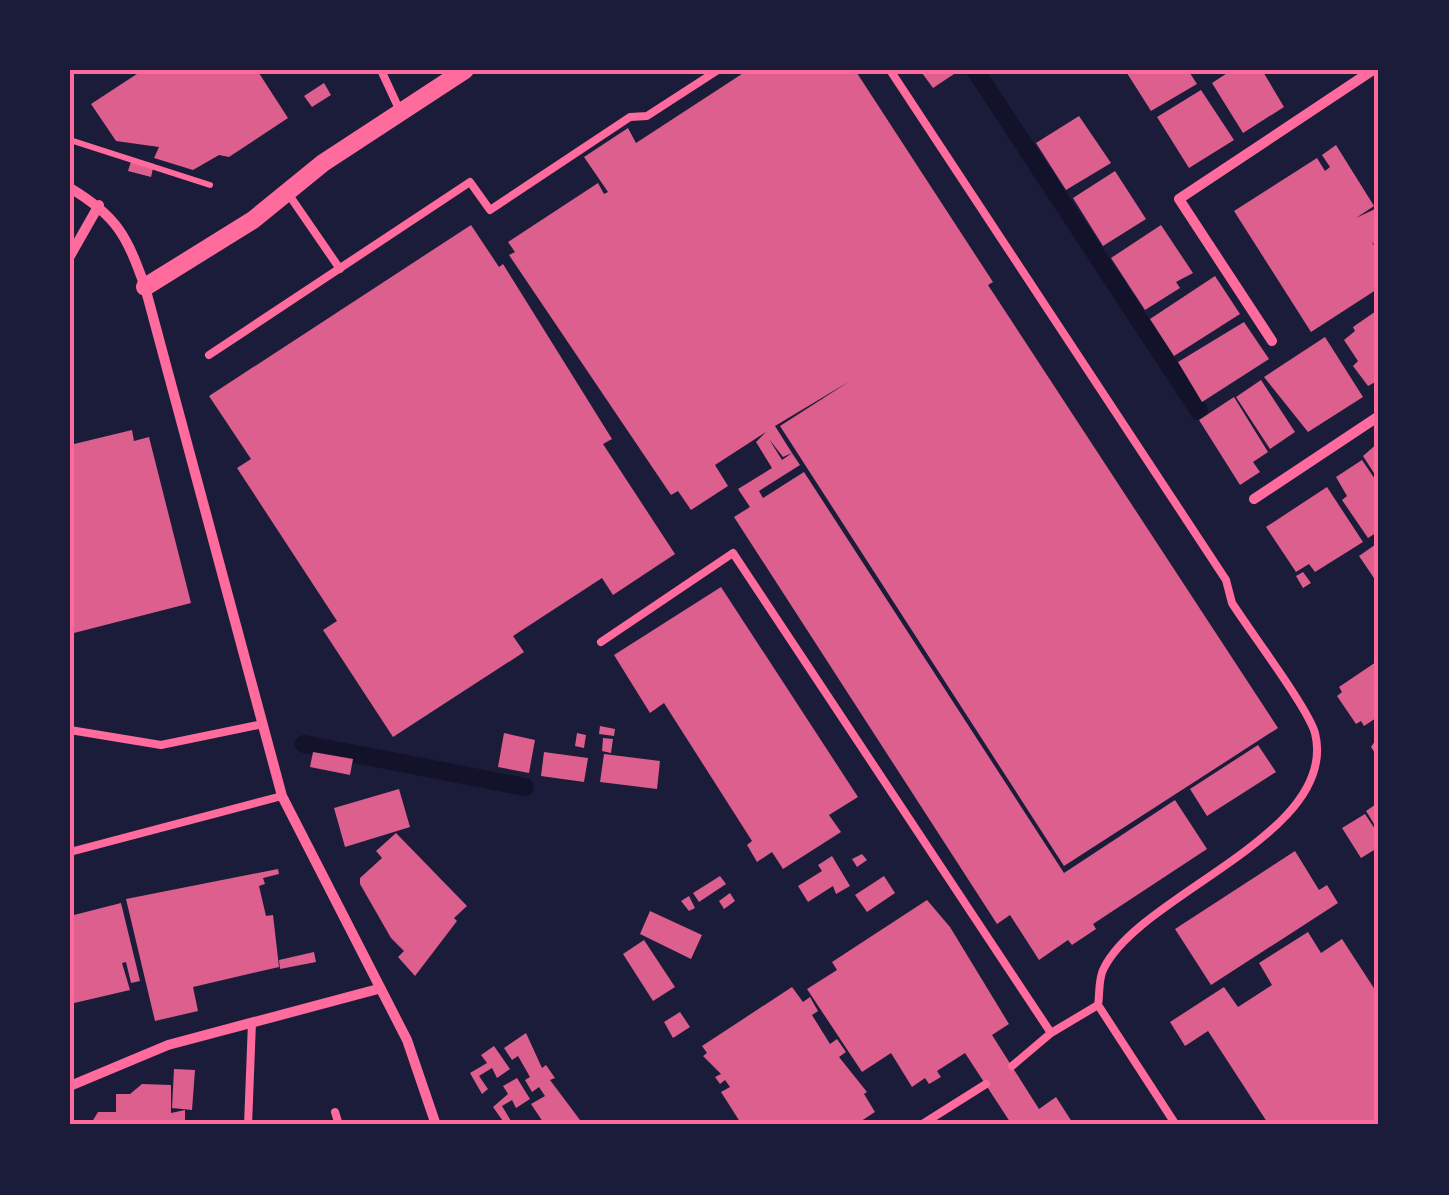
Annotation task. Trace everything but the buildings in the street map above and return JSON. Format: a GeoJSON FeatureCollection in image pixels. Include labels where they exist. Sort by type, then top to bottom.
{"type":"FeatureCollection","features":[{"type":"Feature","properties":{"kind":"street"},"geometry":{"type":"LineString","coordinates":[[145,287],[253,220],[287,192],[464,70]]}},
{"type":"Feature","properties":{"kind":"street"},"geometry":{"type":"LineString","coordinates":[[1272,341],[1178,198],[1373,70]]}},
{"type":"Feature","properties":{"kind":"street"},"geometry":{"type":"LineString","coordinates":[[70,188],[99,205],[128,239],[145,287],[282,796],[407,1040],[436,1125]]}},
{"type":"Feature","properties":{"kind":"street"},"geometry":{"type":"LineString","coordinates":[[70,256],[99,205]]}},
{"type":"Feature","properties":{"kind":"street"},"geometry":{"type":"LineString","coordinates":[[1254,499],[1379,416]]}},
{"type":"Feature","properties":{"kind":"street"},"geometry":{"type":"LineString","coordinates":[[70,1086],[168,1045],[378,988]]}},
{"type":"Feature","properties":{"kind":"lane"},"geometry":{"type":"LineString","coordinates":[[382,70],[400,112]]}},
{"type":"Feature","properties":{"kind":"lane"},"geometry":{"type":"LineString","coordinates":[[209,355],[470,182],[490,210],[630,117],[647,116],[718,70]]}},
{"type":"Feature","properties":{"kind":"lane"},"geometry":{"type":"LineString","coordinates":[[890,70],[1226,580],[1232,604],[1314,729],[1318,760],[1305,789],[1270,831],[1234,861],[1129,933],[1102,970],[1098,1006],[1176,1125]]}},
{"type":"Feature","properties":{"kind":"lane"},"geometry":{"type":"LineString","coordinates":[[287,192],[340,268]]}},
{"type":"Feature","properties":{"kind":"lane"},"geometry":{"type":"LineString","coordinates":[[601,642],[733,554],[1051,1034]]}},
{"type":"Feature","properties":{"kind":"lane"},"geometry":{"type":"LineString","coordinates":[[70,730],[161,745],[263,724]]}},
{"type":"Feature","properties":{"kind":"lane"},"geometry":{"type":"LineString","coordinates":[[70,852],[282,796]]}},
{"type":"Feature","properties":{"kind":"lane"},"geometry":{"type":"LineString","coordinates":[[1012,1066],[1051,1034],[1098,1006]]}},
{"type":"Feature","properties":{"kind":"lane"},"geometry":{"type":"LineString","coordinates":[[248,1125],[252,1022]]}},
{"type":"Feature","properties":{"kind":"lane"},"geometry":{"type":"LineString","coordinates":[[921,1125],[986,1084]]}},
{"type":"Feature","properties":{"kind":"lane"},"geometry":{"type":"LineString","coordinates":[[335,1112],[338,1125]]}},
{"type":"Feature","properties":{"kind":"path"},"geometry":{"type":"LineString","coordinates":[[70,140],[210,185]]}},
{"type":"Feature","properties":{"kind":"waterway"},"geometry":{"type":"LineString","coordinates":[[975,70],[1199,411]]}},
{"type":"Feature","properties":{"kind":"waterway"},"geometry":{"type":"LineString","coordinates":[[304,744],[525,787]]}}]}
